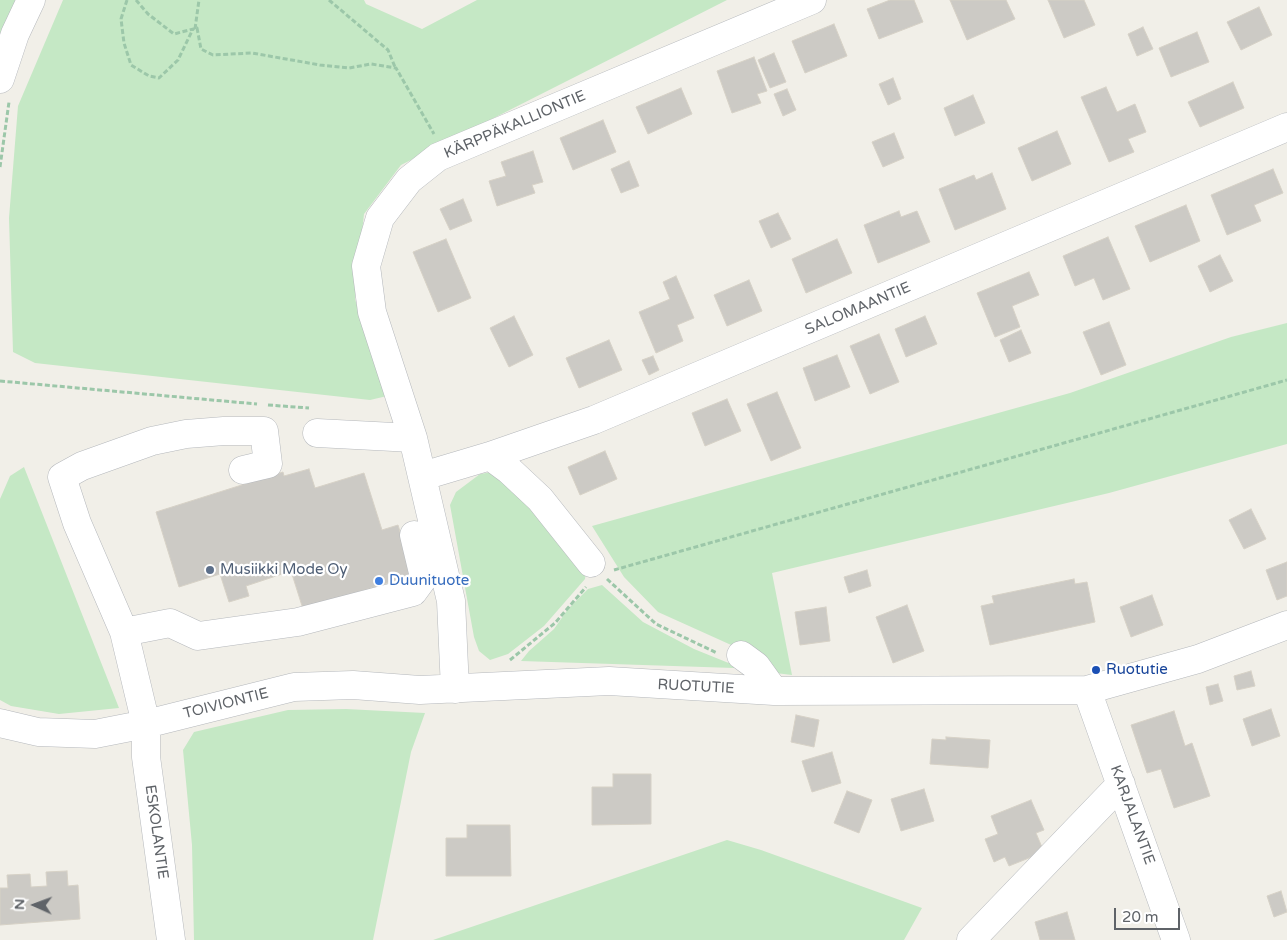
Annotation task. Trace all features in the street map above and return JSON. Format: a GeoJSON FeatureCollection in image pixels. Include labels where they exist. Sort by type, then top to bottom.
{"type":"FeatureCollection","features":[{"type":"Feature","properties":{"kind":"street"},"geometry":{"type":"LineString","coordinates":[[0,79],[15,34],[31,0]]}},
{"type":"Feature","properties":{"kind":"street","name":"KÄRPPÄKALLIONTIE"},"geometry":{"type":"LineString","coordinates":[[455,689],[451,601],[413,438],[372,312],[366,266],[380,218],[409,180],[438,157],[812,0]]}},
{"type":"Feature","properties":{"kind":"street","name":"SALOMAANTIE"},"geometry":{"type":"LineString","coordinates":[[423,476],[490,456],[594,420],[1287,127]]}},
{"type":"Feature","properties":{"kind":"street"},"geometry":{"type":"LineString","coordinates":[[317,421],[413,438]]}},
{"type":"Feature","properties":{"kind":"street","name":"ESKOLANTIE"},"geometry":{"type":"LineString","coordinates":[[170,940],[146,758],[146,724],[124,632],[77,523],[62,477],[82,466],[152,441],[186,434],[224,430],[264,431],[268,464],[243,470]]}},
{"type":"Feature","properties":{"kind":"street"},"geometry":{"type":"LineString","coordinates":[[490,456],[509,470],[540,499],[596,568]]}},
{"type":"Feature","properties":{"kind":"street"},"geometry":{"type":"LineString","coordinates":[[124,632],[170,623],[198,636],[298,622],[413,592],[424,577],[414,535]]}},
{"type":"Feature","properties":{"kind":"street","name":"RUOTUTIE"},"geometry":{"type":"LineString","coordinates":[[455,689],[609,682],[774,692],[1087,690],[1198,659],[1287,625]]}},
{"type":"Feature","properties":{"kind":"street"},"geometry":{"type":"LineString","coordinates":[[741,655],[756,666],[774,692]]}},
{"type":"Feature","properties":{"kind":"street","name":"TOIVIONTIE"},"geometry":{"type":"LineString","coordinates":[[0,723],[38,732],[95,734],[146,724],[294,687],[353,685],[420,690],[455,689]]}},
{"type":"Feature","properties":{"kind":"street","name":"KARJALANTIE"},"geometry":{"type":"LineString","coordinates":[[1087,690],[1176,940]]}},
{"type":"Feature","properties":{"kind":"street"},"geometry":{"type":"LineString","coordinates":[[970,940],[1121,784]]}},
{"type":"Feature","properties":{"kind":"path"},"geometry":{"type":"LineString","coordinates":[[127,0],[121,19],[124,43],[131,65],[149,76],[159,78],[178,60],[194,29],[199,0]]}},
{"type":"Feature","properties":{"kind":"path"},"geometry":{"type":"LineString","coordinates":[[136,0],[148,14],[174,34],[194,29]]}},
{"type":"Feature","properties":{"kind":"path"},"geometry":{"type":"LineString","coordinates":[[329,0],[388,50],[396,68],[437,138]]}},
{"type":"Feature","properties":{"kind":"path"},"geometry":{"type":"LineString","coordinates":[[194,29],[201,49],[213,55],[252,53],[320,65],[349,68],[371,64],[396,68]]}},
{"type":"Feature","properties":{"kind":"path"},"geometry":{"type":"LineString","coordinates":[[596,568],[658,560],[923,482],[1287,380]]}},
{"type":"Feature","properties":{"kind":"path"},"geometry":{"type":"LineString","coordinates":[[0,381],[317,421]]}},
{"type":"Feature","properties":{"kind":"path"},"geometry":{"type":"LineString","coordinates":[[596,568],[656,624],[716,653],[741,655]]}},
{"type":"Feature","properties":{"kind":"path"},"geometry":{"type":"LineString","coordinates":[[507,662],[554,623],[581,592],[596,568]]}},
{"type":"Feature","properties":{"kind":"green space"},"geometry":{"type":"Polygon","coordinates":[[[0,0],[16,0],[0,53],[0,0]]]}},
{"type":"Feature","properties":{"kind":"green space"},"geometry":{"type":"Polygon","coordinates":[[[63,0],[364,0],[366,4],[422,29],[477,0],[727,0],[401,165],[364,214],[355,299],[387,396],[370,400],[35,363],[13,352],[9,218],[18,106],[63,0]]]}},
{"type":"Feature","properties":{"kind":"green space"},"geometry":{"type":"Polygon","coordinates":[[[1287,323],[1287,444],[1109,493],[772,573],[792,675],[767,672],[760,658],[658,612],[624,577],[592,526],[1070,393],[1231,337],[1287,323]]]}},
{"type":"Feature","properties":{"kind":"green space"},"geometry":{"type":"Polygon","coordinates":[[[24,467],[119,708],[59,714],[11,706],[0,700],[0,499],[10,476],[24,467]]]}},
{"type":"Feature","properties":{"kind":"green space"},"geometry":{"type":"Polygon","coordinates":[[[493,472],[507,479],[586,570],[585,579],[544,626],[508,654],[490,660],[479,651],[474,637],[450,505],[456,492],[480,474],[493,472]]]}},
{"type":"Feature","properties":{"kind":"green space"},"geometry":{"type":"Polygon","coordinates":[[[602,585],[643,622],[694,649],[736,666],[734,668],[521,661],[529,651],[554,629],[568,609],[588,589],[602,585]]]}},
{"type":"Feature","properties":{"kind":"green space"},"geometry":{"type":"Polygon","coordinates":[[[346,709],[425,713],[411,752],[373,940],[194,940],[192,845],[183,750],[194,732],[288,710],[346,709]]]}},
{"type":"Feature","properties":{"kind":"green space"},"geometry":{"type":"Polygon","coordinates":[[[727,840],[761,850],[922,908],[904,940],[433,940],[727,840]]]}},
{"type":"Feature","properties":{"kind":"building"},"geometry":{"type":"Polygon","coordinates":[[[890,0],[914,0],[923,22],[879,39],[867,9],[890,0]]]}},
{"type":"Feature","properties":{"kind":"building"},"geometry":{"type":"Polygon","coordinates":[[[950,0],[1006,0],[1015,19],[967,40],[950,0]]]}},
{"type":"Feature","properties":{"kind":"building"},"geometry":{"type":"Polygon","coordinates":[[[1048,0],[1084,0],[1095,25],[1064,38],[1048,0]]]}},
{"type":"Feature","properties":{"kind":"building"},"geometry":{"type":"Polygon","coordinates":[[[1259,7],[1272,35],[1241,50],[1227,22],[1259,7]]]}},
{"type":"Feature","properties":{"kind":"building"},"geometry":{"type":"Polygon","coordinates":[[[834,24],[847,56],[805,73],[792,41],[834,24]]]}},
{"type":"Feature","properties":{"kind":"building"},"geometry":{"type":"Polygon","coordinates":[[[1143,27],[1153,49],[1137,56],[1128,34],[1143,27]]]}},
{"type":"Feature","properties":{"kind":"building"},"geometry":{"type":"Polygon","coordinates":[[[1197,32],[1209,62],[1171,77],[1159,48],[1197,32]]]}},
{"type":"Feature","properties":{"kind":"building"},"geometry":{"type":"Polygon","coordinates":[[[774,53],[786,82],[770,88],[758,60],[774,53]]]}},
{"type":"Feature","properties":{"kind":"building"},"geometry":{"type":"Polygon","coordinates":[[[754,57],[767,91],[757,94],[761,103],[732,113],[717,71],[754,57]]]}},
{"type":"Feature","properties":{"kind":"building"},"geometry":{"type":"Polygon","coordinates":[[[893,78],[901,99],[888,105],[879,84],[893,78]]]}},
{"type":"Feature","properties":{"kind":"building"},"geometry":{"type":"Polygon","coordinates":[[[1233,82],[1244,108],[1200,127],[1188,102],[1233,82]]]}},
{"type":"Feature","properties":{"kind":"building"},"geometry":{"type":"Polygon","coordinates":[[[1106,87],[1117,112],[1135,104],[1146,132],[1128,139],[1134,152],[1109,162],[1081,97],[1106,87]]]}},
{"type":"Feature","properties":{"kind":"building"},"geometry":{"type":"Polygon","coordinates":[[[681,88],[692,114],[648,134],[636,107],[681,88]]]}},
{"type":"Feature","properties":{"kind":"building"},"geometry":{"type":"Polygon","coordinates":[[[787,89],[796,110],[783,116],[774,94],[787,89]]]}},
{"type":"Feature","properties":{"kind":"building"},"geometry":{"type":"Polygon","coordinates":[[[973,95],[985,123],[955,136],[944,108],[973,95]]]}},
{"type":"Feature","properties":{"kind":"building"},"geometry":{"type":"Polygon","coordinates":[[[603,120],[616,152],[573,170],[560,138],[603,120]]]}},
{"type":"Feature","properties":{"kind":"building"},"geometry":{"type":"Polygon","coordinates":[[[1057,131],[1071,164],[1032,181],[1018,148],[1057,131]]]}},
{"type":"Feature","properties":{"kind":"building"},"geometry":{"type":"Polygon","coordinates":[[[894,133],[904,158],[883,167],[872,142],[894,133]]]}},
{"type":"Feature","properties":{"kind":"building"},"geometry":{"type":"Polygon","coordinates":[[[533,151],[543,182],[532,185],[535,193],[497,206],[489,181],[506,176],[501,162],[533,151]]]}},
{"type":"Feature","properties":{"kind":"building"},"geometry":{"type":"Polygon","coordinates":[[[629,161],[639,186],[621,193],[611,169],[629,161]]]}},
{"type":"Feature","properties":{"kind":"building"},"geometry":{"type":"Polygon","coordinates":[[[1273,169],[1283,193],[1254,205],[1261,221],[1227,235],[1211,195],[1273,169]]]}},
{"type":"Feature","properties":{"kind":"building"},"geometry":{"type":"Polygon","coordinates":[[[992,173],[1006,209],[955,230],[939,189],[974,175],[976,180],[992,173]]]}},
{"type":"Feature","properties":{"kind":"building"},"geometry":{"type":"Polygon","coordinates":[[[463,199],[472,221],[450,230],[440,209],[463,199]]]}},
{"type":"Feature","properties":{"kind":"building"},"geometry":{"type":"Polygon","coordinates":[[[1186,205],[1200,241],[1150,262],[1135,226],[1186,205]]]}},
{"type":"Feature","properties":{"kind":"building"},"geometry":{"type":"Polygon","coordinates":[[[899,211],[901,217],[917,211],[930,242],[878,263],[864,225],[899,211]]]}},
{"type":"Feature","properties":{"kind":"building"},"geometry":{"type":"Polygon","coordinates":[[[778,213],[791,239],[771,248],[759,221],[778,213]]]}},
{"type":"Feature","properties":{"kind":"building"},"geometry":{"type":"Polygon","coordinates":[[[1108,237],[1130,289],[1103,300],[1094,278],[1075,286],[1063,256],[1108,237]]]}},
{"type":"Feature","properties":{"kind":"building"},"geometry":{"type":"Polygon","coordinates":[[[446,239],[471,298],[438,312],[413,252],[446,239]]]}},
{"type":"Feature","properties":{"kind":"building"},"geometry":{"type":"Polygon","coordinates":[[[837,239],[852,273],[806,293],[792,259],[837,239]]]}},
{"type":"Feature","properties":{"kind":"building"},"geometry":{"type":"Polygon","coordinates":[[[1220,255],[1233,281],[1210,292],[1198,266],[1220,255]]]}},
{"type":"Feature","properties":{"kind":"building"},"geometry":{"type":"Polygon","coordinates":[[[1029,272],[1039,295],[1012,306],[1020,327],[995,337],[977,293],[1029,272]]]}},
{"type":"Feature","properties":{"kind":"building"},"geometry":{"type":"Polygon","coordinates":[[[676,276],[694,318],[677,325],[683,341],[656,353],[639,312],[670,299],[663,282],[676,276]]]}},
{"type":"Feature","properties":{"kind":"building"},"geometry":{"type":"Polygon","coordinates":[[[749,280],[762,311],[727,326],[714,295],[749,280]]]}},
{"type":"Feature","properties":{"kind":"building"},"geometry":{"type":"Polygon","coordinates":[[[514,316],[533,355],[509,367],[490,328],[514,316]]]}},
{"type":"Feature","properties":{"kind":"building"},"geometry":{"type":"Polygon","coordinates":[[[925,316],[937,344],[906,357],[895,329],[925,316]]]}},
{"type":"Feature","properties":{"kind":"building"},"geometry":{"type":"Polygon","coordinates":[[[1109,322],[1126,365],[1101,375],[1083,332],[1109,322]]]}},
{"type":"Feature","properties":{"kind":"building"},"geometry":{"type":"Polygon","coordinates":[[[1021,330],[1031,353],[1009,362],[1000,340],[1021,330]]]}},
{"type":"Feature","properties":{"kind":"building"},"geometry":{"type":"Polygon","coordinates":[[[879,334],[899,382],[870,394],[850,346],[879,334]]]}},
{"type":"Feature","properties":{"kind":"building"},"geometry":{"type":"Polygon","coordinates":[[[609,340],[622,370],[579,388],[566,358],[609,340]]]}},
{"type":"Feature","properties":{"kind":"building"},"geometry":{"type":"Polygon","coordinates":[[[837,355],[850,387],[815,401],[803,368],[837,355]]]}},
{"type":"Feature","properties":{"kind":"building"},"geometry":{"type":"Polygon","coordinates":[[[653,356],[659,370],[649,375],[642,360],[653,356]]]}},
{"type":"Feature","properties":{"kind":"building"},"geometry":{"type":"Polygon","coordinates":[[[777,392],[801,448],[771,461],[747,404],[777,392]]]}},
{"type":"Feature","properties":{"kind":"building"},"geometry":{"type":"Polygon","coordinates":[[[727,399],[741,431],[705,446],[692,413],[727,399]]]}},
{"type":"Feature","properties":{"kind":"building"},"geometry":{"type":"Polygon","coordinates":[[[605,451],[617,479],[580,495],[568,467],[605,451]]]}},
{"type":"Feature","properties":{"kind":"building"},"geometry":{"type":"Polygon","coordinates":[[[309,469],[315,488],[364,473],[382,530],[398,525],[413,575],[303,609],[291,571],[246,586],[249,596],[229,602],[220,574],[179,587],[156,512],[283,472],[284,476],[309,469]]]}},
{"type":"Feature","properties":{"kind":"building"},"geometry":{"type":"Polygon","coordinates":[[[1251,509],[1266,539],[1244,549],[1229,520],[1251,509]]]}},
{"type":"Feature","properties":{"kind":"building"},"geometry":{"type":"Polygon","coordinates":[[[1287,562],[1287,596],[1277,600],[1266,570],[1287,562]]]}},
{"type":"Feature","properties":{"kind":"building"},"geometry":{"type":"Polygon","coordinates":[[[867,570],[871,586],[849,593],[844,577],[867,570]]]}},
{"type":"Feature","properties":{"kind":"building"},"geometry":{"type":"Polygon","coordinates":[[[1074,579],[1075,584],[1087,582],[1095,622],[990,645],[981,606],[994,603],[992,596],[1074,579]]]}},
{"type":"Feature","properties":{"kind":"building"},"geometry":{"type":"Polygon","coordinates":[[[1152,595],[1163,625],[1131,637],[1120,607],[1152,595]]]}},
{"type":"Feature","properties":{"kind":"building"},"geometry":{"type":"Polygon","coordinates":[[[907,605],[924,651],[893,663],[876,617],[907,605]]]}},
{"type":"Feature","properties":{"kind":"building"},"geometry":{"type":"Polygon","coordinates":[[[826,607],[830,641],[800,645],[795,612],[826,607]]]}},
{"type":"Feature","properties":{"kind":"building"},"geometry":{"type":"Polygon","coordinates":[[[1251,671],[1255,686],[1237,690],[1234,676],[1251,671]]]}},
{"type":"Feature","properties":{"kind":"building"},"geometry":{"type":"Polygon","coordinates":[[[1218,684],[1223,701],[1210,705],[1206,687],[1218,684]]]}},
{"type":"Feature","properties":{"kind":"building"},"geometry":{"type":"Polygon","coordinates":[[[1271,709],[1280,736],[1252,746],[1243,719],[1271,709]]]}},
{"type":"Feature","properties":{"kind":"building"},"geometry":{"type":"Polygon","coordinates":[[[1174,711],[1185,746],[1192,743],[1210,796],[1174,808],[1161,769],[1147,773],[1131,725],[1174,711]]]}},
{"type":"Feature","properties":{"kind":"building"},"geometry":{"type":"Polygon","coordinates":[[[796,715],[819,720],[814,747],[791,742],[796,715]]]}},
{"type":"Feature","properties":{"kind":"building"},"geometry":{"type":"Polygon","coordinates":[[[946,737],[990,740],[988,768],[930,764],[932,739],[946,740],[946,737]]]}},
{"type":"Feature","properties":{"kind":"building"},"geometry":{"type":"Polygon","coordinates":[[[832,752],[841,783],[812,792],[802,761],[832,752]]]}},
{"type":"Feature","properties":{"kind":"building"},"geometry":{"type":"Polygon","coordinates":[[[613,774],[651,774],[651,824],[592,825],[592,787],[613,787],[613,774]]]}},
{"type":"Feature","properties":{"kind":"building"},"geometry":{"type":"Polygon","coordinates":[[[924,789],[934,821],[901,831],[891,799],[924,789]]]}},
{"type":"Feature","properties":{"kind":"building"},"geometry":{"type":"Polygon","coordinates":[[[847,791],[872,800],[859,833],[834,823],[847,791]]]}},
{"type":"Feature","properties":{"kind":"building"},"geometry":{"type":"Polygon","coordinates":[[[1031,800],[1044,830],[1036,833],[1044,852],[1009,866],[1005,857],[994,862],[985,839],[998,834],[991,816],[1031,800]]]}},
{"type":"Feature","properties":{"kind":"building"},"geometry":{"type":"Polygon","coordinates":[[[467,825],[510,825],[511,876],[446,876],[446,838],[467,838],[467,825]]]}},
{"type":"Feature","properties":{"kind":"building"},"geometry":{"type":"Polygon","coordinates":[[[67,871],[68,886],[78,885],[80,919],[0,925],[0,888],[8,888],[7,875],[30,874],[31,887],[47,886],[46,872],[67,871]]]}},
{"type":"Feature","properties":{"kind":"building"},"geometry":{"type":"Polygon","coordinates":[[[1281,891],[1287,912],[1274,917],[1267,896],[1281,891]]]}},
{"type":"Feature","properties":{"kind":"building"},"geometry":{"type":"Polygon","coordinates":[[[1067,912],[1075,940],[1040,940],[1035,922],[1067,912]]]}},
{"type":"Feature","properties":{"kind":"place","name":"Musiikki Mode Oy"},"geometry":{"type":"Point","coordinates":[210,570]}},
{"type":"Feature","properties":{"kind":"place","name":"Duunituote"},"geometry":{"type":"Point","coordinates":[379,581]}},
{"type":"Feature","properties":{"kind":"place","name":"Ruotutie"},"geometry":{"type":"Point","coordinates":[1096,670]}}]}
